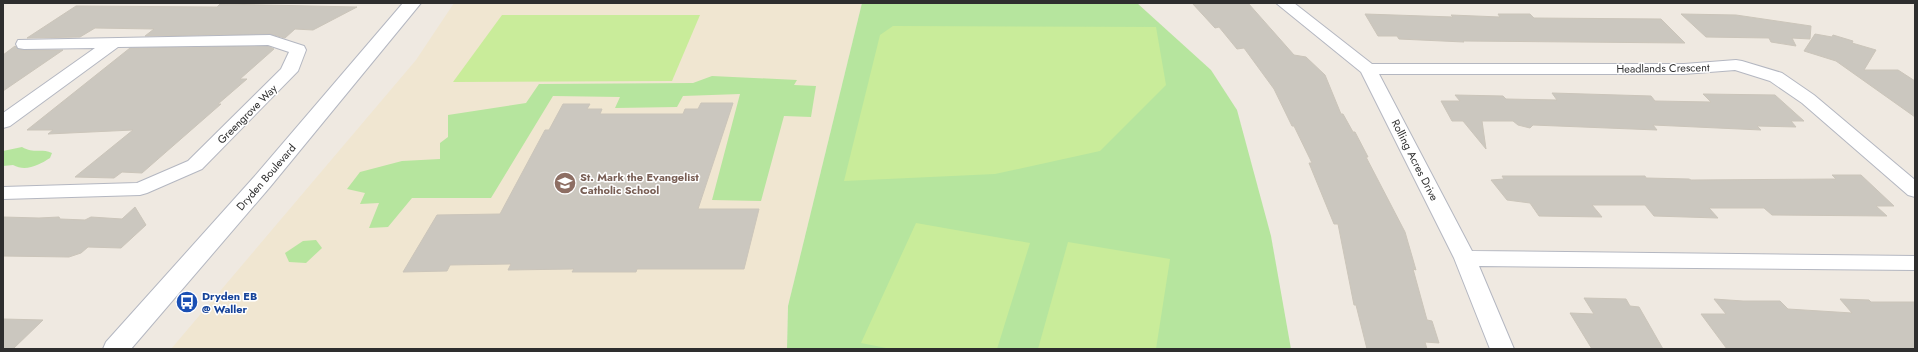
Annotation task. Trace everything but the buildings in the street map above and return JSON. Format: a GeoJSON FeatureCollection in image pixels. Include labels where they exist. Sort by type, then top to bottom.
{"type":"FeatureCollection","features":[{"type":"Feature","properties":{"kind":"street","name":"Dryden Boulevard"},"geometry":{"type":"LineString","coordinates":[[116,349],[262,182],[412,3]]}},
{"type":"Feature","properties":{"kind":"street","name":"Rolling Acres Drive"},"geometry":{"type":"LineString","coordinates":[[1284,3],[1368,69],[1465,258],[1502,349]]}},
{"type":"Feature","properties":{"kind":"street","name":"Greengrove Way"},"geometry":{"type":"LineString","coordinates":[[3,193],[140,188],[195,165],[289,71],[298,50],[270,40],[24,44]]}},
{"type":"Feature","properties":{"kind":"street"},"geometry":{"type":"LineString","coordinates":[[3,122],[113,43]]}},
{"type":"Feature","properties":{"kind":"street","name":"Headlands Crescent"},"geometry":{"type":"LineString","coordinates":[[1368,69],[1684,69],[1736,65],[1776,77],[1808,98],[1915,191]]}},
{"type":"Feature","properties":{"kind":"street"},"geometry":{"type":"LineString","coordinates":[[1465,258],[1915,263]]}},
{"type":"Feature","properties":{"kind":"shaded area","name":"St. Mark the Evangelist Catholic School"},"geometry":{"type":"Polygon","coordinates":[[[454,3],[862,3],[788,306],[787,349],[171,349],[416,60],[454,3]]]}},
{"type":"Feature","properties":{"kind":"green space"},"geometry":{"type":"Polygon","coordinates":[[[862,3],[1137,3],[1211,70],[1237,110],[1271,236],[1291,349],[787,349],[788,306],[862,3]]]}},
{"type":"Feature","properties":{"kind":"green space"},"geometry":{"type":"Polygon","coordinates":[[[502,15],[700,15],[672,81],[453,82],[502,15]]]}},
{"type":"Feature","properties":{"kind":"green space"},"geometry":{"type":"Polygon","coordinates":[[[893,26],[1156,27],[1166,85],[1100,151],[995,174],[844,181],[880,35],[893,26]]]}},
{"type":"Feature","properties":{"kind":"green space"},"geometry":{"type":"Polygon","coordinates":[[[712,76],[797,80],[794,85],[816,86],[811,117],[784,116],[761,201],[712,200],[740,94],[683,96],[677,107],[615,108],[620,97],[553,96],[491,198],[412,198],[388,227],[369,228],[379,203],[360,204],[365,193],[347,189],[360,172],[402,161],[440,159],[440,143],[448,137],[448,115],[526,103],[539,84],[693,83],[712,76]]]}},
{"type":"Feature","properties":{"kind":"green space"},"geometry":{"type":"Polygon","coordinates":[[[22,147],[30,150],[52,153],[50,158],[32,167],[23,168],[13,165],[3,166],[3,151],[22,147]]]}},
{"type":"Feature","properties":{"kind":"green space"},"geometry":{"type":"Polygon","coordinates":[[[916,223],[1030,243],[997,349],[891,349],[861,343],[916,223]]]}},
{"type":"Feature","properties":{"kind":"green space"},"geometry":{"type":"Polygon","coordinates":[[[316,240],[322,248],[306,263],[289,262],[285,253],[303,241],[316,240]]]}},
{"type":"Feature","properties":{"kind":"green space"},"geometry":{"type":"Polygon","coordinates":[[[1068,242],[1170,259],[1156,349],[1038,349],[1068,242]]]}},
{"type":"Feature","properties":{"kind":"place","name":"St. Mark the Evangelist Catholic School"},"geometry":{"type":"Point","coordinates":[565,183]}},
{"type":"Feature","properties":{"kind":"place","name":"Dryden EB @ Waller"},"geometry":{"type":"Point","coordinates":[187,302]}}]}
